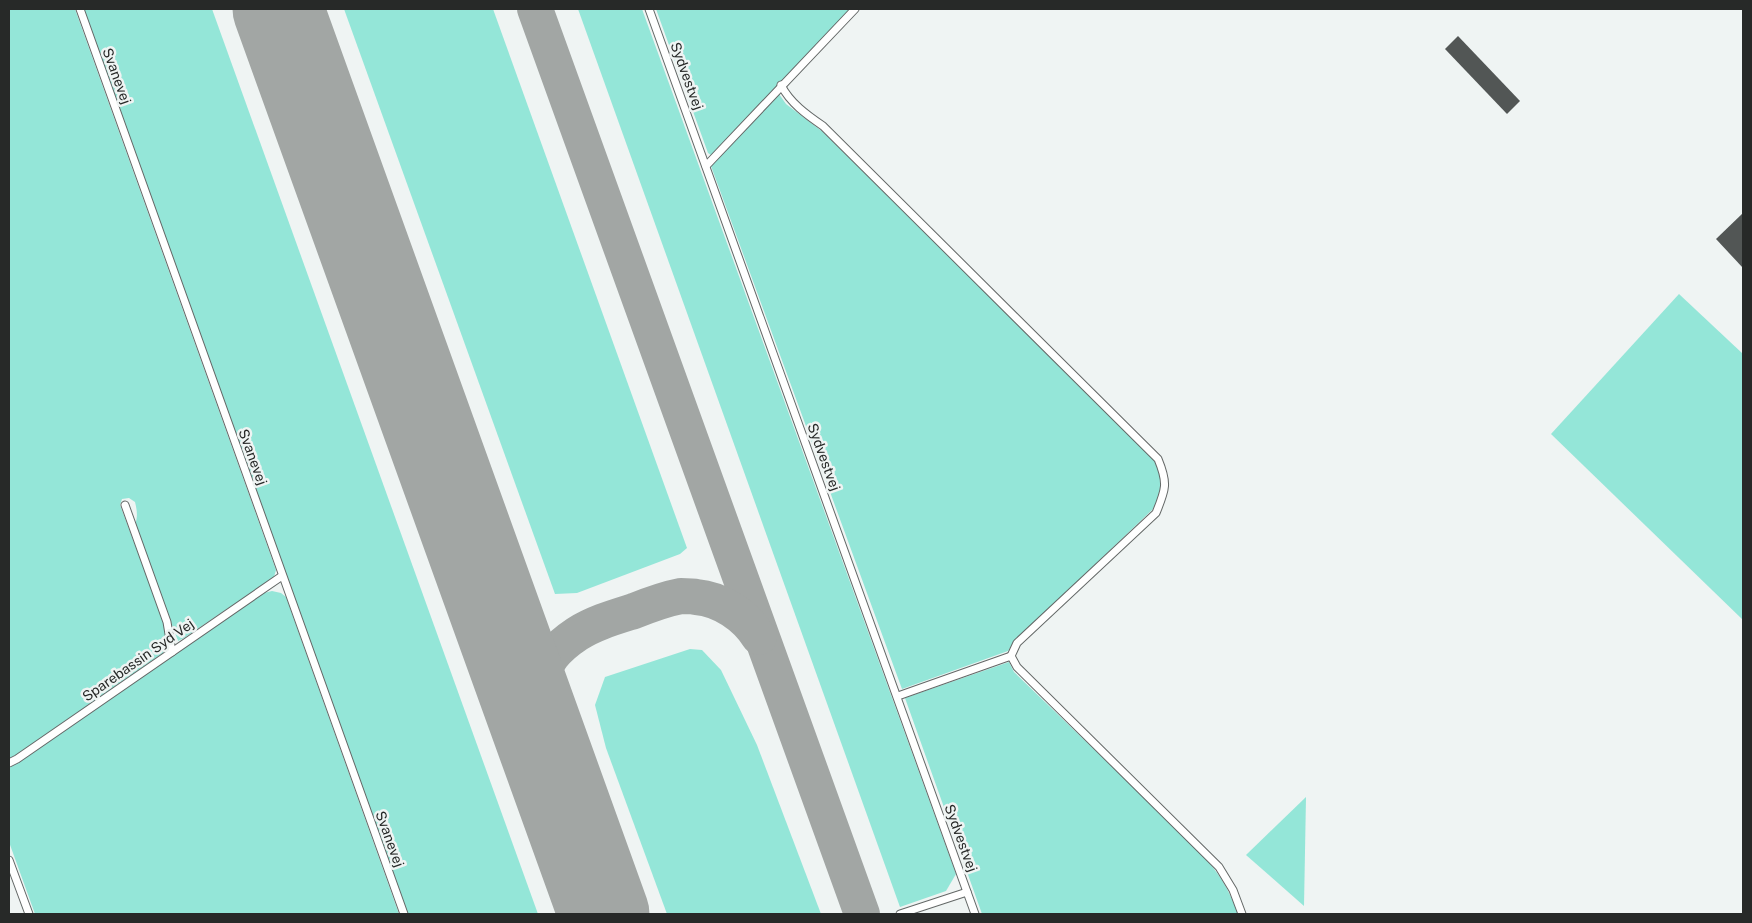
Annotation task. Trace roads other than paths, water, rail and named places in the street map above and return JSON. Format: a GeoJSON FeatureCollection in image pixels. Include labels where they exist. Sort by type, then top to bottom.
{"type":"FeatureCollection","features":[{"type":"Feature","properties":{"kind":"lane","name":"Svanevej"},"geometry":{"type":"LineString","coordinates":[[80,9],[404,914]]}},
{"type":"Feature","properties":{"kind":"lane","name":"Sydvestvej"},"geometry":{"type":"LineString","coordinates":[[649,9],[975,914]]}},
{"type":"Feature","properties":{"kind":"lane"},"geometry":{"type":"LineString","coordinates":[[706,166],[855,9]]}},
{"type":"Feature","properties":{"kind":"lane"},"geometry":{"type":"LineString","coordinates":[[781,86],[786,95],[806,114],[823,126],[1158,459],[1165,476],[1164,494],[1156,512],[1018,643],[1011,656],[898,696]]}},
{"type":"Feature","properties":{"kind":"lane"},"geometry":{"type":"LineString","coordinates":[[125,505],[167,622],[172,652]]}},
{"type":"Feature","properties":{"kind":"lane","name":"Sparebassin Syd Vej"},"geometry":{"type":"LineString","coordinates":[[9,763],[25,754],[282,576]]}},
{"type":"Feature","properties":{"kind":"lane"},"geometry":{"type":"LineString","coordinates":[[1011,656],[1017,667],[1219,867],[1233,890],[1242,914]]}},
{"type":"Feature","properties":{"kind":"lane"},"geometry":{"type":"LineString","coordinates":[[9,860],[29,914]]}},
{"type":"Feature","properties":{"kind":"lane"},"geometry":{"type":"LineString","coordinates":[[900,914],[967,892]]}}]}
